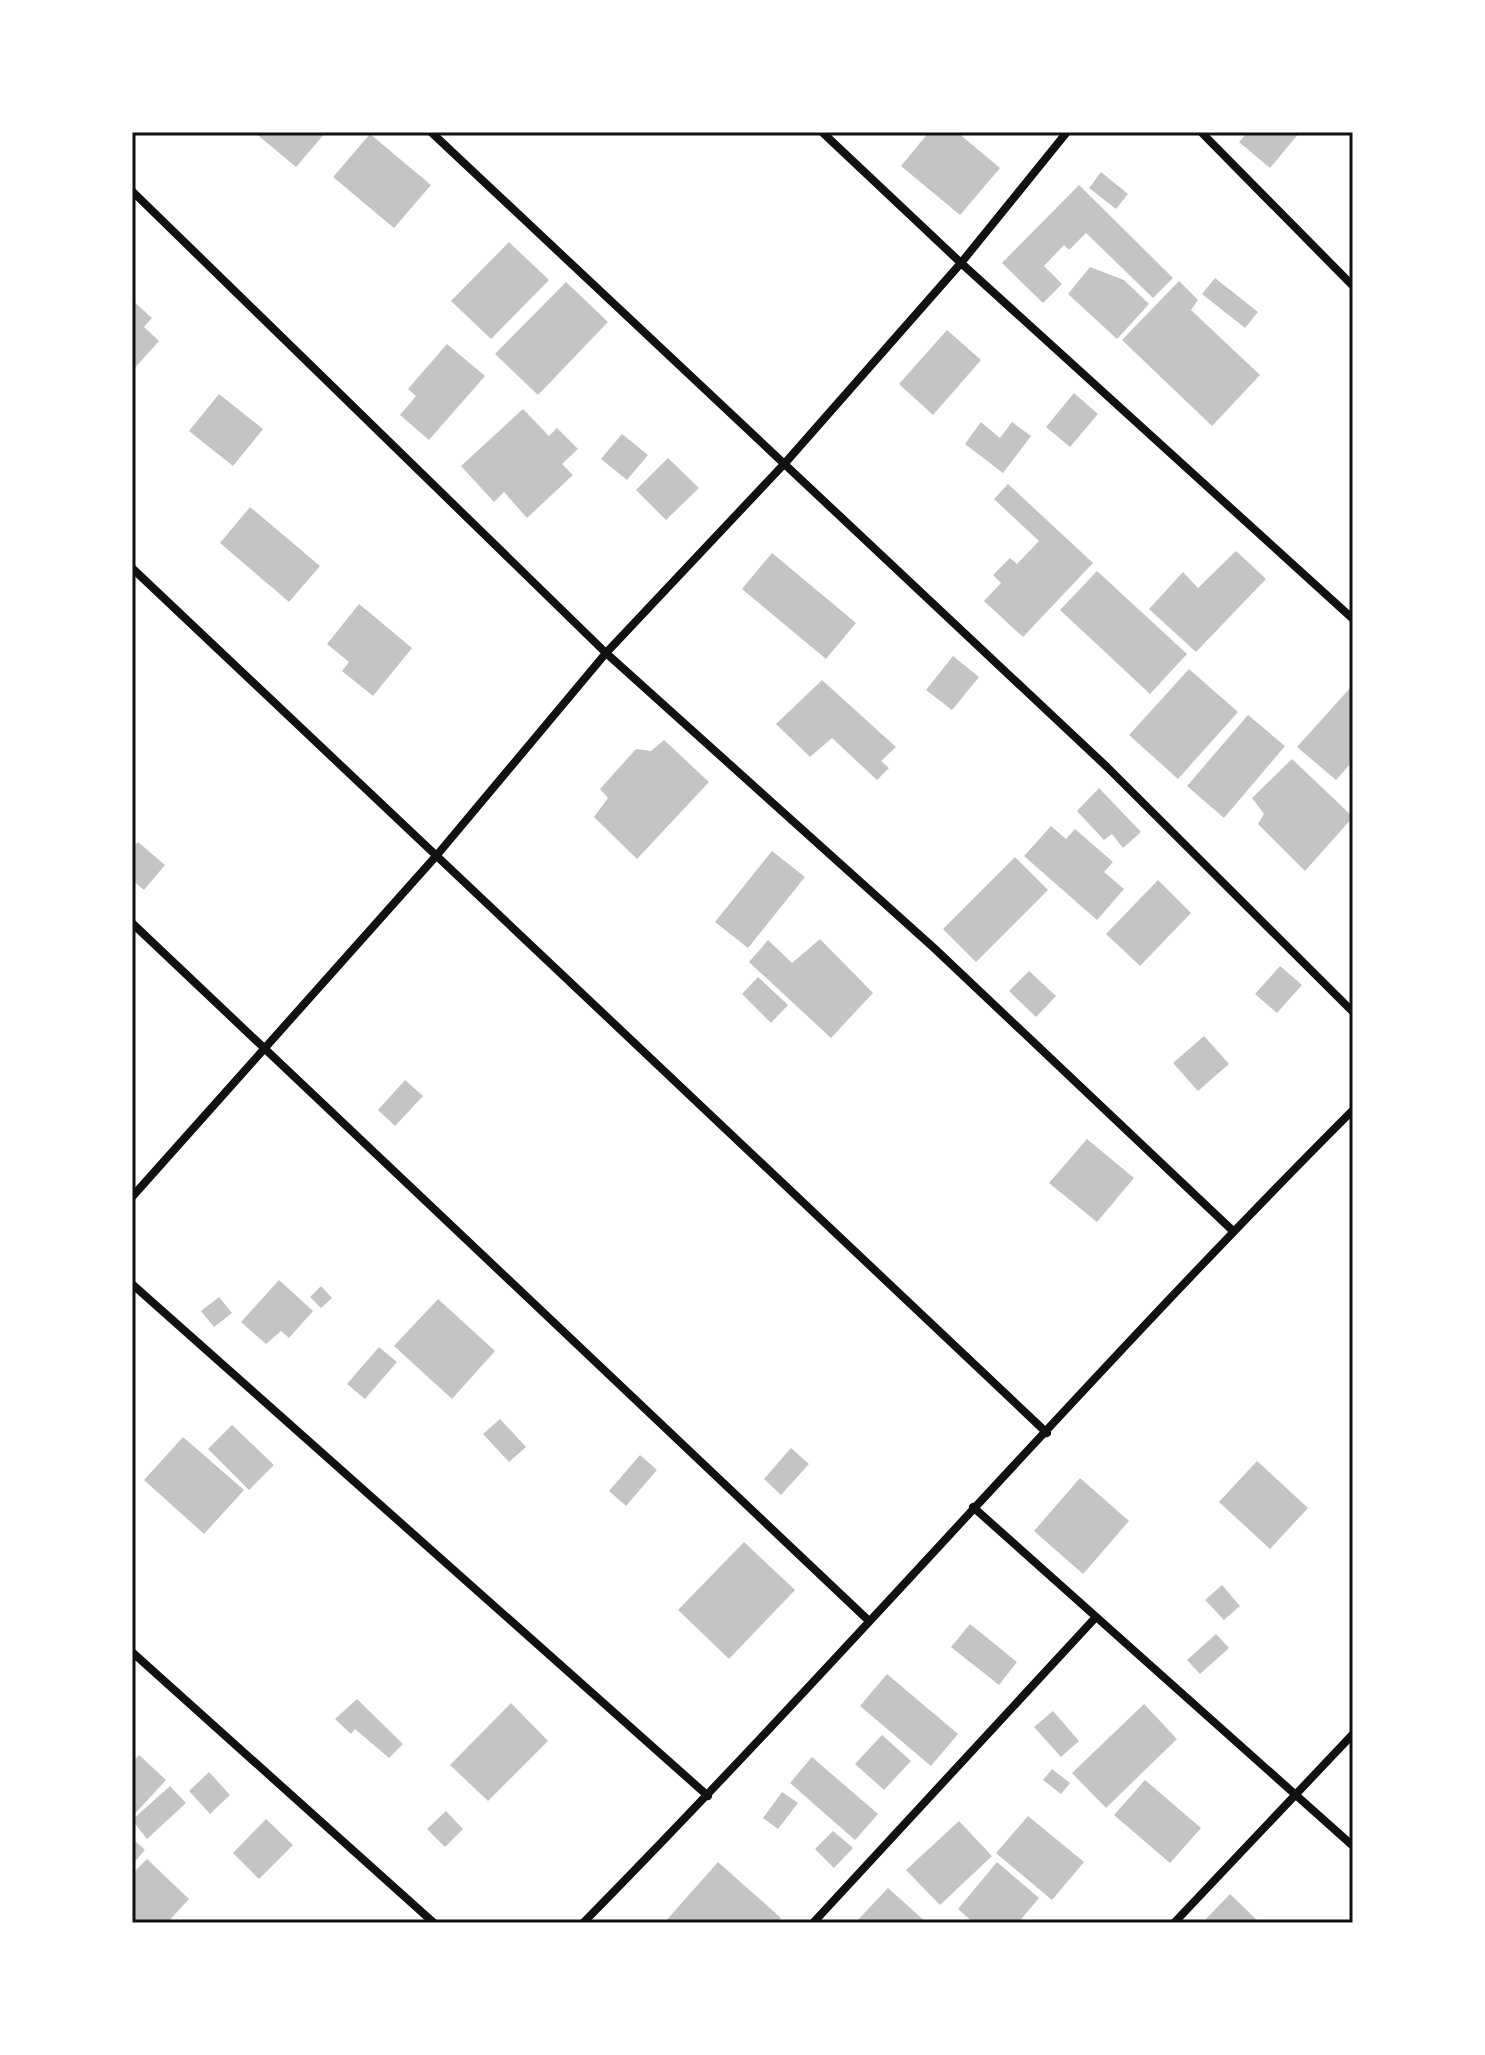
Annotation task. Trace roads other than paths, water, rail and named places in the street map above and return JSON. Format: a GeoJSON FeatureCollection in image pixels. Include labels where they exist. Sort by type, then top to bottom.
{"type":"FeatureCollection","features":[{"type":"Feature","properties":{"kind":"street"},"geometry":{"type":"LineString","coordinates":[[431,132],[786,462],[1107,767],[1353,1012]]}},
{"type":"Feature","properties":{"kind":"street"},"geometry":{"type":"LineString","coordinates":[[822,132],[961,263],[1353,619]]}},
{"type":"Feature","properties":{"kind":"street"},"geometry":{"type":"LineString","coordinates":[[132,1197],[437,855],[606,653],[786,462],[961,263],[1067,132]]}},
{"type":"Feature","properties":{"kind":"street"},"geometry":{"type":"LineString","coordinates":[[1201,132],[1353,286]]}},
{"type":"Feature","properties":{"kind":"street"},"geometry":{"type":"LineString","coordinates":[[132,191],[606,653],[934,948],[1232,1230]]}},
{"type":"Feature","properties":{"kind":"street"},"geometry":{"type":"LineString","coordinates":[[132,568],[1047,1433]]}},
{"type":"Feature","properties":{"kind":"street"},"geometry":{"type":"LineString","coordinates":[[132,923],[868,1620]]}},
{"type":"Feature","properties":{"kind":"street"},"geometry":{"type":"LineString","coordinates":[[583,1923],[708,1796],[1232,1230],[1353,1110]]}},
{"type":"Feature","properties":{"kind":"street"},"geometry":{"type":"LineString","coordinates":[[132,1284],[708,1796]]}},
{"type":"Feature","properties":{"kind":"street"},"geometry":{"type":"LineString","coordinates":[[973,1507],[1353,1846]]}},
{"type":"Feature","properties":{"kind":"street"},"geometry":{"type":"LineString","coordinates":[[813,1923],[1096,1617]]}},
{"type":"Feature","properties":{"kind":"street"},"geometry":{"type":"LineString","coordinates":[[132,1652],[434,1923]]}},
{"type":"Feature","properties":{"kind":"street"},"geometry":{"type":"LineString","coordinates":[[1174,1923],[1353,1734]]}}]}
